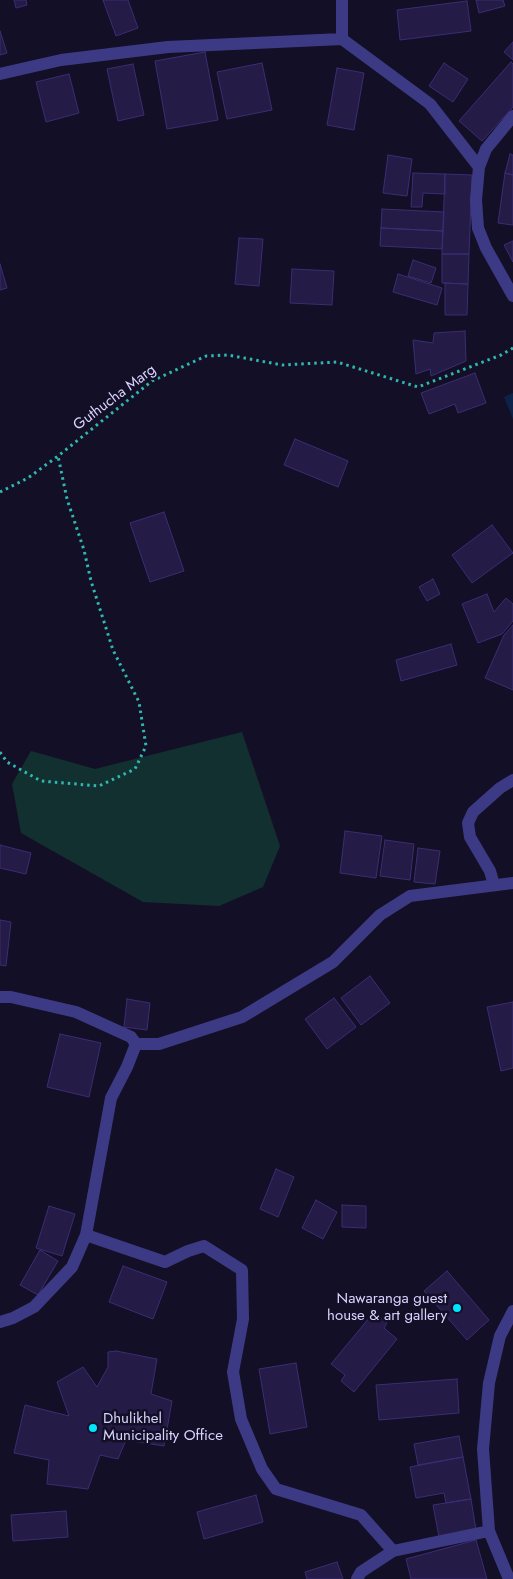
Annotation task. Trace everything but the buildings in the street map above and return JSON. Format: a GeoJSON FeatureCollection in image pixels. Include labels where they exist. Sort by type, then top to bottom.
{"type":"FeatureCollection","features":[{"type":"Feature","properties":{"kind":"street"},"geometry":{"type":"LineString","coordinates":[[342,0],[342,38]]}},
{"type":"Feature","properties":{"kind":"street"},"geometry":{"type":"LineString","coordinates":[[0,74],[61,60],[168,47],[342,38],[430,104],[480,167]]}},
{"type":"Feature","properties":{"kind":"street"},"geometry":{"type":"LineString","coordinates":[[513,116],[486,149],[480,167],[476,200],[478,228],[486,248],[513,296]]}},
{"type":"Feature","properties":{"kind":"street"},"geometry":{"type":"LineString","coordinates":[[494,885],[490,871],[470,837],[468,823],[473,812],[500,788],[513,780]]}},
{"type":"Feature","properties":{"kind":"street"},"geometry":{"type":"LineString","coordinates":[[136,1044],[159,1044],[242,1017],[333,962],[380,915],[410,896],[513,883]]}},
{"type":"Feature","properties":{"kind":"street"},"geometry":{"type":"LineString","coordinates":[[0,997],[11,997],[76,1012],[131,1037],[136,1044]]}},
{"type":"Feature","properties":{"kind":"street"},"geometry":{"type":"LineString","coordinates":[[0,1322],[13,1318],[34,1307],[72,1267],[86,1235],[110,1098],[127,1067],[136,1044]]}},
{"type":"Feature","properties":{"kind":"street"},"geometry":{"type":"LineString","coordinates":[[86,1235],[165,1262],[204,1246],[242,1270],[243,1319],[233,1372],[241,1419],[262,1469],[276,1488],[361,1515],[393,1551]]}},
{"type":"Feature","properties":{"kind":"street"},"geometry":{"type":"LineString","coordinates":[[509,1579],[489,1531],[483,1449],[488,1383],[500,1336],[513,1311]]}},
{"type":"Feature","properties":{"kind":"street"},"geometry":{"type":"LineString","coordinates":[[357,1579],[361,1572],[393,1551],[489,1531]]}},
{"type":"Feature","properties":{"kind":"path","name":"Guthucha Marg"},"geometry":{"type":"LineString","coordinates":[[0,492],[28,478],[152,381],[206,356],[228,355],[282,365],[337,362],[418,387],[501,355],[513,348]]}},
{"type":"Feature","properties":{"kind":"path"},"geometry":{"type":"LineString","coordinates":[[0,752],[7,762],[41,781],[99,786],[135,769],[146,746],[139,702],[113,650],[67,499],[58,456]]}},
{"type":"Feature","properties":{"kind":"green space"},"geometry":{"type":"Polygon","coordinates":[[[242,732],[280,846],[263,887],[219,906],[143,902],[21,833],[12,784],[31,751],[95,769],[242,732]]]}},
{"type":"Feature","properties":{"kind":"water"},"geometry":{"type":"Polygon","coordinates":[[[513,393],[513,419],[504,397],[513,393]]]}},
{"type":"Feature","properties":{"kind":"place","name":"Nawaranga guest house & art gallery"},"geometry":{"type":"Point","coordinates":[457,1308]}},
{"type":"Feature","properties":{"kind":"place","name":"Dhulikhel Municipality Office"},"geometry":{"type":"Point","coordinates":[93,1428]}}]}
